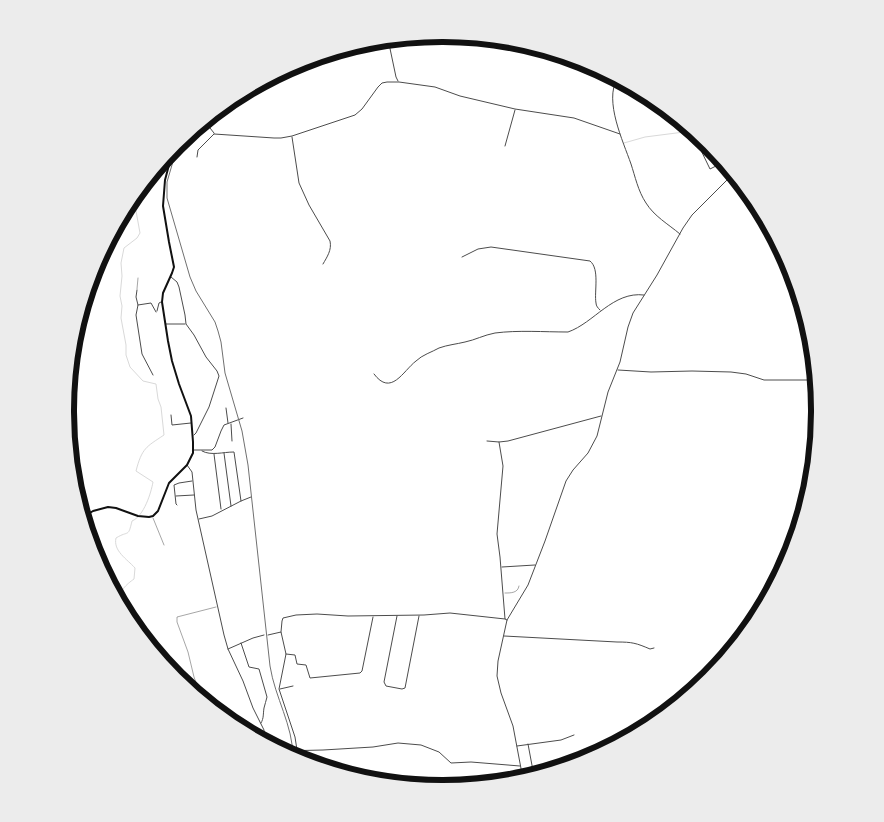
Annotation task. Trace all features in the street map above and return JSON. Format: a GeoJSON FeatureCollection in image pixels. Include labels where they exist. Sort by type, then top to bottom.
{"type":"FeatureCollection","features":[{"type":"Feature","properties":{"kind":"main road"},"geometry":{"type":"LineString","coordinates":[[88,513],[93,510],[108,507],[143,517],[153,516],[158,511],[169,483],[187,465],[193,450],[190,409],[176,373],[162,302],[174,267],[163,201],[165,180],[170,163]]}},
{"type":"Feature","properties":{"kind":"street"},"geometry":{"type":"LineString","coordinates":[[390,47],[396,77],[399,82]]}},
{"type":"Feature","properties":{"kind":"street"},"geometry":{"type":"LineString","coordinates":[[197,157],[201,145],[215,134],[274,138],[292,136],[355,115],[362,109],[378,87],[382,83],[387,82],[435,87],[460,96],[515,109],[574,118],[620,134]]}},
{"type":"Feature","properties":{"kind":"street"},"geometry":{"type":"LineString","coordinates":[[613,85],[615,116],[642,195],[646,203],[663,221],[680,234]]}},
{"type":"Feature","properties":{"kind":"street"},"geometry":{"type":"LineString","coordinates":[[505,146],[515,109]]}},
{"type":"Feature","properties":{"kind":"street"},"geometry":{"type":"LineString","coordinates":[[210,128],[215,134]]}},
{"type":"Feature","properties":{"kind":"street"},"geometry":{"type":"LineString","coordinates":[[292,136],[299,183],[331,244],[329,254],[323,264]]}},
{"type":"Feature","properties":{"kind":"street"},"geometry":{"type":"LineString","coordinates":[[699,146],[710,169],[717,165]]}},
{"type":"Feature","properties":{"kind":"street"},"geometry":{"type":"LineString","coordinates":[[506,620],[524,592],[536,565],[566,481],[588,453],[594,442],[608,392],[622,355],[630,320],[692,215],[728,179]]}},
{"type":"Feature","properties":{"kind":"street"},"geometry":{"type":"LineString","coordinates":[[462,257],[491,247],[590,261],[594,266],[596,303],[600,311]]}},
{"type":"Feature","properties":{"kind":"street"},"geometry":{"type":"LineString","coordinates":[[171,277],[177,282],[179,287],[186,324],[219,376],[205,417],[193,435]]}},
{"type":"Feature","properties":{"kind":"street"},"geometry":{"type":"LineString","coordinates":[[137,290],[138,305],[136,311],[142,354],[153,375]]}},
{"type":"Feature","properties":{"kind":"street"},"geometry":{"type":"LineString","coordinates":[[374,374],[386,383],[398,380],[409,366],[418,359],[442,347],[468,342],[488,334],[507,332],[568,332],[575,330],[620,299],[644,295]]}},
{"type":"Feature","properties":{"kind":"street"},"geometry":{"type":"LineString","coordinates":[[138,305],[151,303],[156,312],[159,303],[162,302]]}},
{"type":"Feature","properties":{"kind":"street"},"geometry":{"type":"LineString","coordinates":[[165,324],[186,324]]}},
{"type":"Feature","properties":{"kind":"street"},"geometry":{"type":"LineString","coordinates":[[617,370],[732,372],[764,380],[809,380]]}},
{"type":"Feature","properties":{"kind":"street"},"geometry":{"type":"LineString","coordinates":[[226,408],[228,424]]}},
{"type":"Feature","properties":{"kind":"street"},"geometry":{"type":"LineString","coordinates":[[171,415],[172,425],[192,423]]}},
{"type":"Feature","properties":{"kind":"street"},"geometry":{"type":"LineString","coordinates":[[487,441],[498,442],[513,439],[602,416]]}},
{"type":"Feature","properties":{"kind":"street"},"geometry":{"type":"LineString","coordinates":[[193,450],[211,450],[214,448],[224,425],[243,418]]}},
{"type":"Feature","properties":{"kind":"street"},"geometry":{"type":"LineString","coordinates":[[231,423],[232,441]]}},
{"type":"Feature","properties":{"kind":"street"},"geometry":{"type":"LineString","coordinates":[[498,442],[503,466],[497,534],[506,620],[497,676],[513,726],[522,770]]}},
{"type":"Feature","properties":{"kind":"street"},"geometry":{"type":"LineString","coordinates":[[202,451],[207,453],[234,453],[241,501]]}},
{"type":"Feature","properties":{"kind":"street"},"geometry":{"type":"LineString","coordinates":[[224,452],[231,506]]}},
{"type":"Feature","properties":{"kind":"street"},"geometry":{"type":"LineString","coordinates":[[214,453],[220,508],[222,510]]}},
{"type":"Feature","properties":{"kind":"street"},"geometry":{"type":"LineString","coordinates":[[187,465],[192,471],[198,519],[228,648],[253,708],[262,723],[265,734]]}},
{"type":"Feature","properties":{"kind":"street"},"geometry":{"type":"LineString","coordinates":[[177,505],[175,485],[193,481]]}},
{"type":"Feature","properties":{"kind":"street"},"geometry":{"type":"LineString","coordinates":[[175,496],[194,495]]}},
{"type":"Feature","properties":{"kind":"street"},"geometry":{"type":"LineString","coordinates":[[198,519],[210,517],[251,497]]}},
{"type":"Feature","properties":{"kind":"street"},"geometry":{"type":"LineString","coordinates":[[501,567],[536,565]]}},
{"type":"Feature","properties":{"kind":"street"},"geometry":{"type":"LineString","coordinates":[[297,749],[295,737],[279,689],[286,654],[281,632],[282,621],[286,617],[317,614],[373,616],[450,613],[506,620]]}},
{"type":"Feature","properties":{"kind":"street"},"geometry":{"type":"LineString","coordinates":[[397,615],[384,682],[386,686],[402,690],[405,688],[419,615]]}},
{"type":"Feature","properties":{"kind":"street"},"geometry":{"type":"LineString","coordinates":[[286,654],[296,656],[297,664],[306,665],[312,679],[360,673],[364,666],[373,616]]}},
{"type":"Feature","properties":{"kind":"street"},"geometry":{"type":"LineString","coordinates":[[268,635],[281,632]]}},
{"type":"Feature","properties":{"kind":"street"},"geometry":{"type":"LineString","coordinates":[[228,648],[264,635]]}},
{"type":"Feature","properties":{"kind":"street"},"geometry":{"type":"LineString","coordinates":[[503,636],[631,642],[650,649],[654,648]]}},
{"type":"Feature","properties":{"kind":"street"},"geometry":{"type":"LineString","coordinates":[[241,643],[249,667],[259,669],[267,698],[262,723]]}},
{"type":"Feature","properties":{"kind":"street"},"geometry":{"type":"LineString","coordinates":[[279,689],[293,686]]}},
{"type":"Feature","properties":{"kind":"street"},"geometry":{"type":"LineString","coordinates":[[516,746],[561,740],[574,735]]}},
{"type":"Feature","properties":{"kind":"street"},"geometry":{"type":"LineString","coordinates":[[300,751],[373,747],[398,743],[421,745],[430,748],[439,752],[451,763],[471,762],[521,766]]}},
{"type":"Feature","properties":{"kind":"street"},"geometry":{"type":"LineString","coordinates":[[528,744],[532,768]]}},
{"type":"Feature","properties":{"kind":"lane"},"geometry":{"type":"LineString","coordinates":[[137,290],[138,278]]}},
{"type":"Feature","properties":{"kind":"lane"},"geometry":{"type":"LineString","coordinates":[[153,516],[164,546]]}},
{"type":"Feature","properties":{"kind":"lane"},"geometry":{"type":"LineString","coordinates":[[504,594],[515,592],[519,586]]}},
{"type":"Feature","properties":{"kind":"lane"},"geometry":{"type":"LineString","coordinates":[[197,686],[177,617],[218,606]]}},
{"type":"Feature","properties":{"kind":"waterway"},"geometry":{"type":"LineString","coordinates":[[624,143],[645,137],[683,132]]}},
{"type":"Feature","properties":{"kind":"waterway"},"geometry":{"type":"LineString","coordinates":[[122,592],[134,579],[135,568],[119,551],[116,538],[129,532],[132,521],[140,514],[146,504],[153,482],[136,471],[140,457],[146,449],[164,435],[156,384],[143,381],[130,367],[126,355],[121,318],[121,263],[124,248],[137,238],[140,233],[135,207]]}},
{"type":"Feature","properties":{"kind":"railway"},"geometry":{"type":"LineString","coordinates":[[174,158],[167,182],[167,198],[190,277],[218,331],[225,373],[242,431],[248,465],[270,666],[292,747]]}}]}
